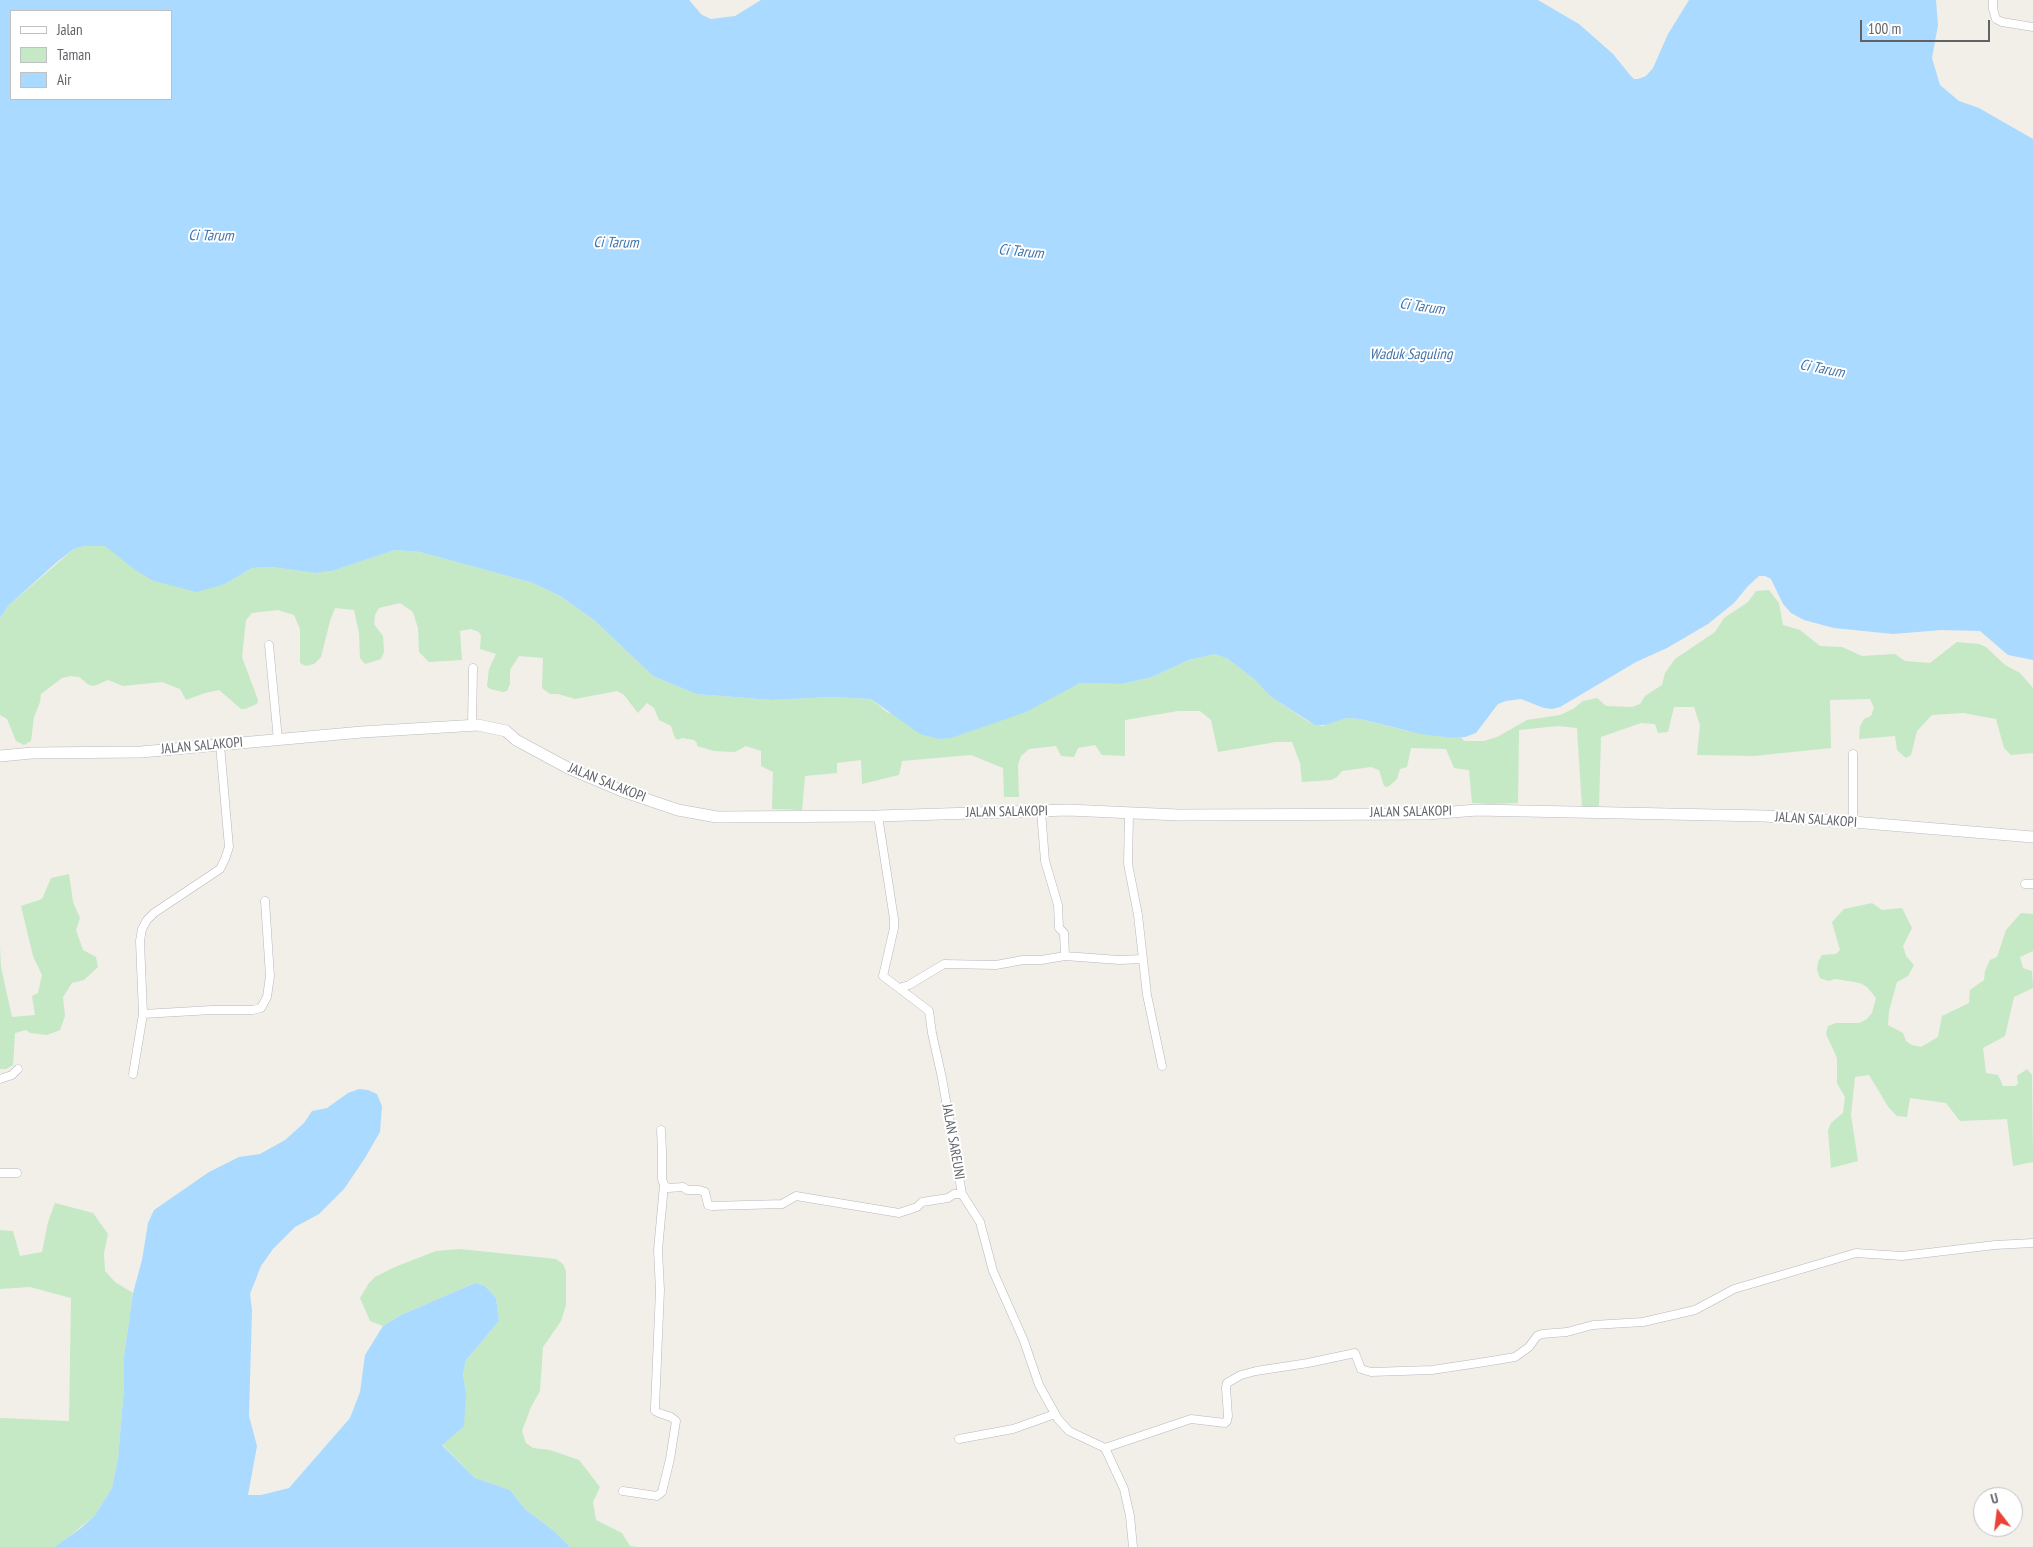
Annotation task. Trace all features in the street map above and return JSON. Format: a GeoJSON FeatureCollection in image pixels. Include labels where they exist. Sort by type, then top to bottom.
{"type":"FeatureCollection","features":[{"type":"Feature","properties":{"kind":"street"},"geometry":{"type":"LineString","coordinates":[[1993,0],[1996,19],[2002,22],[2033,27]]}},
{"type":"Feature","properties":{"kind":"street"},"geometry":{"type":"LineString","coordinates":[[269,645],[278,740]]}},
{"type":"Feature","properties":{"kind":"street"},"geometry":{"type":"LineString","coordinates":[[472,725],[473,668]]}},
{"type":"Feature","properties":{"kind":"street","name":"JALAN SALAKOPI"},"geometry":{"type":"LineString","coordinates":[[0,756],[32,753],[142,752],[372,731],[472,725],[493,727],[506,731],[516,740],[568,768],[622,791],[678,810],[717,817],[878,816],[1090,810],[1186,815],[1428,814],[1477,810],[1674,813],[1853,822],[2033,837]]}},
{"type":"Feature","properties":{"kind":"street"},"geometry":{"type":"LineString","coordinates":[[134,1074],[143,1014],[140,941],[142,928],[154,913],[220,869],[226,859],[229,847],[220,745]]}},
{"type":"Feature","properties":{"kind":"street"},"geometry":{"type":"LineString","coordinates":[[1852,754],[1853,822]]}},
{"type":"Feature","properties":{"kind":"street"},"geometry":{"type":"LineString","coordinates":[[1041,811],[1045,861],[1058,905],[1059,928],[1064,933],[1065,956]]}},
{"type":"Feature","properties":{"kind":"street"},"geometry":{"type":"LineString","coordinates":[[1129,812],[1128,864],[1138,915],[1147,995],[1162,1066]]}},
{"type":"Feature","properties":{"kind":"street","name":"JALAN SAREUNI"},"geometry":{"type":"LineString","coordinates":[[878,816],[894,919],[894,928],[883,976],[929,1012],[962,1194],[980,1222],[998,1286],[1024,1341],[1039,1385],[1055,1414],[1069,1431],[1105,1448]]}},
{"type":"Feature","properties":{"kind":"street"},"geometry":{"type":"LineString","coordinates":[[143,1014],[253,1010],[261,1008],[267,997],[270,976],[265,901]]}},
{"type":"Feature","properties":{"kind":"street"},"geometry":{"type":"LineString","coordinates":[[899,988],[909,985],[944,964],[996,965],[1065,956],[1119,960],[1143,959]]}},
{"type":"Feature","properties":{"kind":"street"},"geometry":{"type":"LineString","coordinates":[[0,1079],[18,1069]]}},
{"type":"Feature","properties":{"kind":"street"},"geometry":{"type":"LineString","coordinates":[[623,1491],[657,1496],[662,1492],[676,1421],[656,1411],[655,1406],[660,1290],[658,1250],[664,1185],[662,1180],[661,1130]]}},
{"type":"Feature","properties":{"kind":"street"},"geometry":{"type":"LineString","coordinates":[[0,1173],[17,1173]]}},
{"type":"Feature","properties":{"kind":"street"},"geometry":{"type":"LineString","coordinates":[[664,1185],[668,1188],[683,1187],[705,1192],[708,1205],[712,1206],[782,1204],[796,1196],[900,1213],[917,1207],[922,1202],[948,1198],[954,1194],[962,1194]]}},
{"type":"Feature","properties":{"kind":"street"},"geometry":{"type":"LineString","coordinates":[[1133,1547],[1130,1516],[1124,1489],[1105,1448],[1191,1419],[1225,1422],[1228,1416],[1227,1383],[1241,1375],[1355,1353],[1360,1369],[1371,1372],[1432,1370],[1515,1357],[1529,1347],[1537,1336],[1542,1334],[1567,1332],[1593,1325],[1643,1322],[1695,1310],[1734,1289],[1856,1253],[1902,1256],[1995,1245],[2033,1243]]}},
{"type":"Feature","properties":{"kind":"street"},"geometry":{"type":"LineString","coordinates":[[959,1439],[1012,1429],[1055,1414]]}},
{"type":"Feature","properties":{"kind":"green space"},"geometry":{"type":"Polygon","coordinates":[[[105,545],[135,570],[225,584],[252,568],[272,567],[315,573],[332,571],[395,550],[420,552],[533,583],[560,596],[594,620],[653,676],[696,694],[771,700],[831,697],[871,699],[888,713],[1069,688],[1080,683],[1122,684],[1152,677],[1189,660],[1215,654],[1228,659],[1254,679],[1271,697],[1309,722],[1323,726],[1347,718],[1360,719],[1404,730],[1453,738],[1461,737],[1464,741],[1484,741],[1497,737],[1527,720],[1560,715],[1573,709],[1583,701],[1597,698],[1606,706],[1632,707],[1640,704],[1645,696],[1662,685],[1665,673],[1675,659],[1715,632],[1724,618],[1748,602],[1756,591],[1769,590],[1779,603],[1783,625],[1800,630],[1820,646],[1842,647],[1862,656],[1895,654],[1905,661],[1930,663],[1957,642],[1979,644],[1986,647],[2005,665],[2020,673],[2033,688],[2033,753],[2011,755],[2004,748],[1996,719],[1963,713],[1932,715],[1917,731],[1911,755],[1906,758],[1897,750],[1895,736],[1859,739],[1860,726],[1864,719],[1871,716],[1874,708],[1870,699],[1830,700],[1831,748],[1754,756],[1697,755],[1700,725],[1694,707],[1674,707],[1668,732],[1658,733],[1655,724],[1641,723],[1601,737],[1599,806],[1582,808],[1577,728],[1558,726],[1519,730],[1518,803],[1489,804],[1472,803],[1469,770],[1454,768],[1446,749],[1411,748],[1407,767],[1400,769],[1397,779],[1388,787],[1384,786],[1379,770],[1371,767],[1342,771],[1331,780],[1302,782],[1300,763],[1292,742],[1276,742],[1218,752],[1211,720],[1200,711],[1178,711],[1125,720],[1125,756],[1102,755],[1095,745],[1078,748],[1074,757],[1061,756],[1056,746],[1029,749],[1021,756],[1018,765],[1019,797],[1004,797],[1003,768],[971,755],[902,761],[899,775],[862,784],[861,760],[837,763],[837,773],[805,776],[802,810],[772,809],[773,772],[761,766],[761,751],[746,746],[735,752],[714,751],[697,746],[694,740],[682,738],[678,740],[675,738],[671,726],[659,720],[654,708],[647,703],[638,713],[624,695],[617,691],[575,699],[558,694],[550,694],[542,688],[543,658],[519,656],[510,670],[510,684],[507,691],[490,689],[487,686],[489,669],[496,654],[480,649],[481,636],[479,632],[471,629],[460,631],[462,660],[429,662],[419,652],[418,628],[413,612],[400,603],[379,608],[375,615],[374,624],[383,636],[384,652],[381,659],[365,664],[360,658],[359,633],[354,610],[335,608],[321,657],[314,664],[306,666],[300,663],[300,629],[294,615],[278,610],[252,613],[246,620],[242,657],[258,700],[257,704],[245,709],[241,709],[219,690],[186,700],[180,689],[162,682],[123,686],[108,680],[94,686],[89,685],[79,677],[62,678],[41,694],[34,717],[31,741],[24,745],[16,741],[7,719],[0,715],[0,618],[8,606],[74,549],[85,546],[105,545]]]}},
{"type":"Feature","properties":{"kind":"green space"},"geometry":{"type":"Polygon","coordinates":[[[69,874],[73,902],[80,918],[76,930],[83,950],[96,957],[98,967],[84,980],[72,983],[63,997],[65,1016],[60,1030],[47,1035],[30,1033],[26,1030],[15,1033],[13,1065],[6,1069],[0,1069],[0,946],[1,967],[12,1017],[35,1015],[32,996],[38,993],[42,975],[33,956],[21,906],[42,899],[51,878],[69,874]]]}},
{"type":"Feature","properties":{"kind":"green space"},"geometry":{"type":"Polygon","coordinates":[[[1872,903],[1882,910],[1902,908],[1912,928],[1903,946],[1906,956],[1914,965],[1908,976],[1897,982],[1889,1011],[1888,1025],[1903,1033],[1906,1041],[1912,1045],[1921,1047],[1938,1037],[1942,1016],[1969,1003],[1970,990],[1984,980],[1985,971],[1990,960],[1997,957],[2006,930],[2021,913],[2033,914],[2033,951],[2020,957],[2023,968],[2032,971],[2033,988],[2014,997],[2005,1036],[1983,1048],[1986,1073],[1998,1075],[2003,1086],[2015,1086],[2018,1084],[2017,1076],[2027,1069],[2032,1075],[2033,1162],[2013,1166],[2007,1119],[1960,1121],[1946,1103],[1910,1098],[1907,1117],[1897,1116],[1889,1108],[1869,1075],[1855,1077],[1851,1115],[1858,1161],[1831,1168],[1828,1130],[1831,1123],[1843,1113],[1845,1097],[1837,1083],[1837,1058],[1826,1034],[1828,1026],[1836,1023],[1859,1023],[1867,1019],[1872,1013],[1876,998],[1867,987],[1860,983],[1836,979],[1828,981],[1820,978],[1817,970],[1818,962],[1822,955],[1836,954],[1840,950],[1832,922],[1844,909],[1872,903]]]}},
{"type":"Feature","properties":{"kind":"green space"},"geometry":{"type":"Polygon","coordinates":[[[55,1203],[93,1213],[108,1234],[104,1253],[105,1271],[115,1282],[133,1293],[124,1356],[124,1388],[118,1458],[112,1488],[95,1515],[59,1545],[55,1547],[0,1547],[0,1418],[69,1421],[71,1298],[30,1287],[0,1289],[0,1230],[13,1231],[20,1256],[42,1252],[48,1222],[55,1203]]]}},
{"type":"Feature","properties":{"kind":"green space"},"geometry":{"type":"Polygon","coordinates":[[[460,1249],[556,1259],[563,1264],[566,1271],[566,1305],[561,1321],[543,1347],[540,1391],[531,1407],[522,1431],[526,1443],[533,1448],[550,1450],[579,1460],[600,1487],[593,1502],[596,1520],[622,1533],[630,1546],[637,1547],[570,1547],[554,1531],[526,1510],[510,1490],[475,1478],[442,1444],[466,1394],[463,1374],[466,1360],[499,1321],[496,1298],[485,1286],[475,1283],[401,1315],[383,1326],[370,1321],[360,1298],[375,1277],[395,1267],[436,1251],[460,1249]]]}},
{"type":"Feature","properties":{"kind":"water","name":"Waduk Saguling"},"geometry":{"type":"Polygon","coordinates":[[[0,0],[689,0],[702,15],[711,19],[735,16],[761,0],[1538,0],[1579,24],[1613,54],[1634,79],[1638,79],[1646,76],[1653,68],[1668,34],[1689,0],[1936,0],[1938,25],[1932,58],[1940,85],[1959,101],[1979,108],[2033,139],[2033,660],[2008,655],[1980,631],[1941,630],[1893,634],[1834,628],[1804,620],[1791,613],[1783,604],[1771,579],[1759,576],[1734,603],[1708,624],[1667,648],[1636,662],[1560,707],[1544,708],[1521,699],[1506,701],[1498,704],[1476,733],[1465,737],[1453,738],[1421,734],[1360,719],[1347,718],[1326,725],[1315,725],[1271,697],[1254,679],[1228,659],[1215,654],[1189,660],[1152,677],[1122,684],[1080,683],[1026,712],[951,738],[939,739],[920,734],[871,699],[831,697],[771,700],[696,694],[653,676],[594,620],[560,596],[533,583],[420,552],[395,550],[332,571],[315,573],[272,567],[252,568],[225,584],[197,592],[154,581],[135,570],[105,546],[85,546],[74,549],[57,562],[8,606],[0,618],[0,0]]]}},
{"type":"Feature","properties":{"kind":"water"},"geometry":{"type":"Polygon","coordinates":[[[359,1089],[377,1094],[382,1106],[380,1132],[344,1189],[319,1214],[295,1227],[273,1249],[261,1266],[250,1294],[252,1310],[249,1416],[257,1446],[248,1495],[261,1495],[289,1488],[350,1418],[360,1392],[365,1355],[383,1326],[401,1315],[475,1283],[485,1286],[496,1298],[499,1321],[466,1360],[463,1374],[466,1394],[464,1426],[442,1445],[475,1478],[510,1490],[526,1510],[554,1531],[570,1547],[55,1547],[95,1515],[112,1488],[118,1458],[124,1388],[124,1356],[133,1293],[142,1260],[148,1223],[154,1210],[209,1172],[239,1157],[260,1154],[285,1140],[304,1123],[312,1111],[327,1108],[348,1093],[359,1089]]]}},
{"type":"Feature","properties":{"kind":"water label","name":"Ci Tarum"},"geometry":{"type":"Point","coordinates":[211,236]}},
{"type":"Feature","properties":{"kind":"water label","name":"Ci Tarum"},"geometry":{"type":"Point","coordinates":[616,243]}},
{"type":"Feature","properties":{"kind":"water label","name":"Ci Tarum"},"geometry":{"type":"Point","coordinates":[1021,252]}},
{"type":"Feature","properties":{"kind":"water label","name":"Ci Tarum"},"geometry":{"type":"Point","coordinates":[1422,307]}},
{"type":"Feature","properties":{"kind":"water label","name":"Ci Tarum"},"geometry":{"type":"Point","coordinates":[1822,369]}}]}
